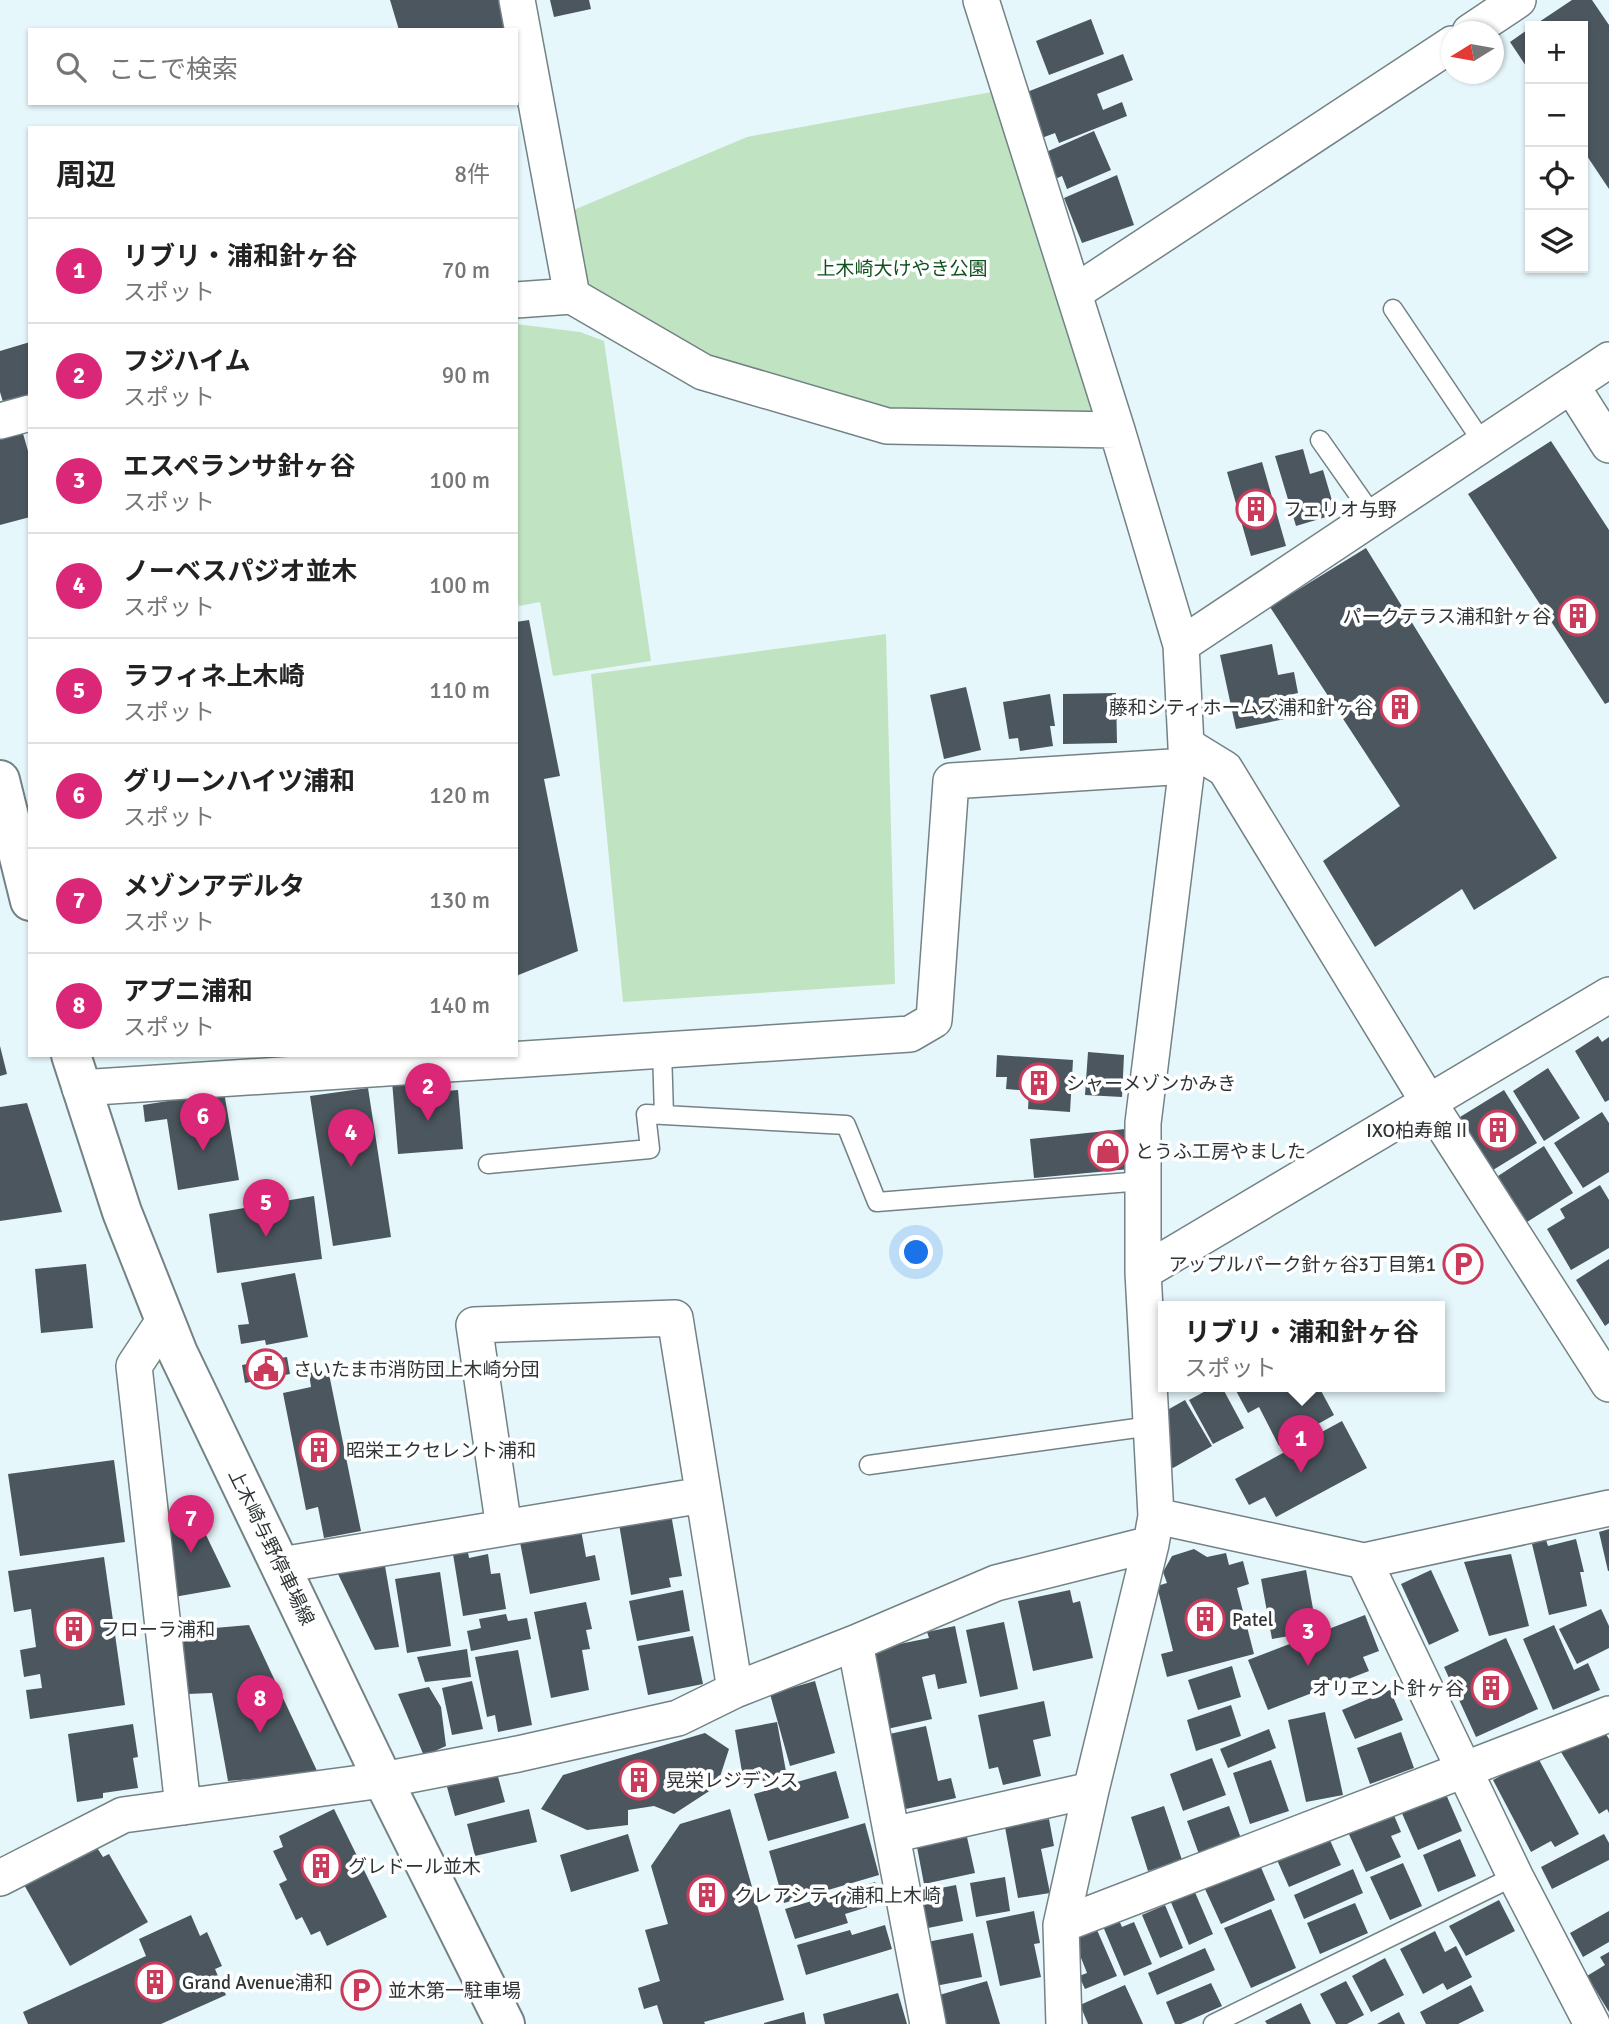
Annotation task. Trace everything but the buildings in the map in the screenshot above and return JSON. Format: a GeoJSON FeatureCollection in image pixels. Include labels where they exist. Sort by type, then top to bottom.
{"type":"FeatureCollection","features":[{"type":"Feature","properties":{"kind":"main road"},"geometry":{"type":"LineString","coordinates":[[0,780],[10,864],[28,897]]}},
{"type":"Feature","properties":{"kind":"main road","name":"上木崎与野停車場線"},"geometry":{"type":"LineString","coordinates":[[76,1072],[122,1212],[178,1353],[383,1780],[505,2024]]}},
{"type":"Feature","properties":{"kind":"street"},"geometry":{"type":"LineString","coordinates":[[517,0],[572,296]]}},
{"type":"Feature","properties":{"kind":"street"},"geometry":{"type":"LineString","coordinates":[[981,0],[1117,430],[1181,645],[1186,756],[1143,1123],[1143,1272],[1153,1530],[1061,1925],[1064,2024]]}},
{"type":"Feature","properties":{"kind":"street"},"geometry":{"type":"LineString","coordinates":[[1486,21],[1518,0]]}},
{"type":"Feature","properties":{"kind":"street"},"geometry":{"type":"LineString","coordinates":[[1074,293],[1441,51]]}},
{"type":"Feature","properties":{"kind":"street"},"geometry":{"type":"LineString","coordinates":[[518,300],[572,296],[703,372],[887,426],[1117,430]]}},
{"type":"Feature","properties":{"kind":"street"},"geometry":{"type":"LineString","coordinates":[[1181,645],[1609,360]]}},
{"type":"Feature","properties":{"kind":"street"},"geometry":{"type":"LineString","coordinates":[[1571,385],[1609,445]]}},
{"type":"Feature","properties":{"kind":"street"},"geometry":{"type":"LineString","coordinates":[[0,421],[28,414]]}},
{"type":"Feature","properties":{"kind":"street"},"geometry":{"type":"LineString","coordinates":[[518,1055],[662,1050],[910,1034],[934,1020],[951,781],[1186,756],[1225,769],[1429,1102],[1609,1384]]}},
{"type":"Feature","properties":{"kind":"street"},"geometry":{"type":"LineString","coordinates":[[1143,1272],[1609,995]]}},
{"type":"Feature","properties":{"kind":"street"},"geometry":{"type":"LineString","coordinates":[[76,1072],[476,1057]]}},
{"type":"Feature","properties":{"kind":"street"},"geometry":{"type":"LineString","coordinates":[[504,1528],[474,1325],[675,1318],[735,1690]]}},
{"type":"Feature","properties":{"kind":"street"},"geometry":{"type":"LineString","coordinates":[[165,1319],[134,1366],[183,1807]]}},
{"type":"Feature","properties":{"kind":"street"},"geometry":{"type":"LineString","coordinates":[[281,1565],[703,1495]]}},
{"type":"Feature","properties":{"kind":"street"},"geometry":{"type":"LineString","coordinates":[[0,1878],[123,1815],[383,1780],[518,1754],[678,1718],[735,1690],[996,1583],[1153,1530],[1364,1562],[1609,1508]]}},
{"type":"Feature","properties":{"kind":"street"},"geometry":{"type":"LineString","coordinates":[[1364,1562],[1515,1876],[1592,2024]]}},
{"type":"Feature","properties":{"kind":"street"},"geometry":{"type":"LineString","coordinates":[[855,1643],[928,2024]]}},
{"type":"Feature","properties":{"kind":"street"},"geometry":{"type":"LineString","coordinates":[[1061,1925],[1609,1714]]}},
{"type":"Feature","properties":{"kind":"street"},"geometry":{"type":"LineString","coordinates":[[892,1835],[1091,1790]]}},
{"type":"Feature","properties":{"kind":"lane"},"geometry":{"type":"LineString","coordinates":[[1393,309],[1483,443]]}},
{"type":"Feature","properties":{"kind":"lane"},"geometry":{"type":"LineString","coordinates":[[1320,440],[1374,517]]}},
{"type":"Feature","properties":{"kind":"lane"},"geometry":{"type":"LineString","coordinates":[[662,1050],[664,1115]]}},
{"type":"Feature","properties":{"kind":"lane"},"geometry":{"type":"LineString","coordinates":[[488,1164],[650,1149],[646,1114],[846,1125],[877,1202],[1143,1181]]}},
{"type":"Feature","properties":{"kind":"lane"},"geometry":{"type":"LineString","coordinates":[[869,1465],[1151,1426]]}},
{"type":"Feature","properties":{"kind":"lane"},"geometry":{"type":"LineString","coordinates":[[1213,2024],[1515,1876]]}},
{"type":"Feature","properties":{"kind":"green space","name":"上木崎大けやき公園"},"geometry":{"type":"Polygon","coordinates":[[[1008,89],[1117,430],[887,426],[703,372],[572,296],[557,217],[747,137],[1008,89]]]}},
{"type":"Feature","properties":{"kind":"green space"},"geometry":{"type":"Polygon","coordinates":[[[518,324],[580,332],[604,341],[651,661],[553,676],[540,602],[519,606],[518,324]]]}},
{"type":"Feature","properties":{"kind":"green space"},"geometry":{"type":"Polygon","coordinates":[[[886,634],[895,984],[623,1002],[591,674],[886,634]]]}},
{"type":"Feature","properties":{"kind":"place","name":"フェリオ与野"},"geometry":{"type":"Point","coordinates":[1256,509]}},
{"type":"Feature","properties":{"kind":"place","name":"パークテラス浦和針ヶ谷"},"geometry":{"type":"Point","coordinates":[1578,616]}},
{"type":"Feature","properties":{"kind":"place","name":"藤和シティホームズ浦和針ヶ谷"},"geometry":{"type":"Point","coordinates":[1400,707]}},
{"type":"Feature","properties":{"kind":"place","name":"シャーメゾンかみき"},"geometry":{"type":"Point","coordinates":[1039,1083]}},
{"type":"Feature","properties":{"kind":"place","name":"フジハイム"},"geometry":{"type":"Point","coordinates":[428,1121]}},
{"type":"Feature","properties":{"kind":"place","name":"IXO柏寿館Ⅱ"},"geometry":{"type":"Point","coordinates":[1498,1130]}},
{"type":"Feature","properties":{"kind":"place","name":"グリーンハイツ浦和"},"geometry":{"type":"Point","coordinates":[203,1151]}},
{"type":"Feature","properties":{"kind":"place","name":"とうふ工房やました"},"geometry":{"type":"Point","coordinates":[1108,1151]}},
{"type":"Feature","properties":{"kind":"place","name":"ノーベスパジオ並木"},"geometry":{"type":"Point","coordinates":[351,1167]}},
{"type":"Feature","properties":{"kind":"place","name":"ラフィネ上木崎"},"geometry":{"type":"Point","coordinates":[266,1237]}},
{"type":"Feature","properties":{"kind":"place","name":"アップルパーク針ヶ谷3丁目第1"},"geometry":{"type":"Point","coordinates":[1463,1264]}},
{"type":"Feature","properties":{"kind":"place","name":"さいたま市消防団上木崎分団"},"geometry":{"type":"Point","coordinates":[266,1369]}},
{"type":"Feature","properties":{"kind":"place","name":"昭栄エクセレント浦和"},"geometry":{"type":"Point","coordinates":[319,1450]}},
{"type":"Feature","properties":{"kind":"place","name":"リブリ・浦和針ヶ谷"},"geometry":{"type":"Point","coordinates":[1301,1473]}},
{"type":"Feature","properties":{"kind":"place","name":"メゾンアデルタ"},"geometry":{"type":"Point","coordinates":[191,1553]}},
{"type":"Feature","properties":{"kind":"place","name":"Patel"},"geometry":{"type":"Point","coordinates":[1205,1619]}},
{"type":"Feature","properties":{"kind":"place","name":"フローラ浦和"},"geometry":{"type":"Point","coordinates":[74,1629]}},
{"type":"Feature","properties":{"kind":"place","name":"エスペランサ針ヶ谷"},"geometry":{"type":"Point","coordinates":[1308,1666]}},
{"type":"Feature","properties":{"kind":"place","name":"オリヱント針ヶ谷"},"geometry":{"type":"Point","coordinates":[1491,1688]}},
{"type":"Feature","properties":{"kind":"place","name":"アプニ浦和"},"geometry":{"type":"Point","coordinates":[260,1733]}},
{"type":"Feature","properties":{"kind":"place","name":"晃栄レジデンス"},"geometry":{"type":"Point","coordinates":[639,1780]}},
{"type":"Feature","properties":{"kind":"place","name":"グレドール並木"},"geometry":{"type":"Point","coordinates":[321,1866]}},
{"type":"Feature","properties":{"kind":"place","name":"クレアシティ浦和上木崎"},"geometry":{"type":"Point","coordinates":[707,1895]}},
{"type":"Feature","properties":{"kind":"place","name":"Grand Avenue浦和"},"geometry":{"type":"Point","coordinates":[155,1982]}},
{"type":"Feature","properties":{"kind":"place","name":"並木第一駐車場"},"geometry":{"type":"Point","coordinates":[361,1990]}}]}
